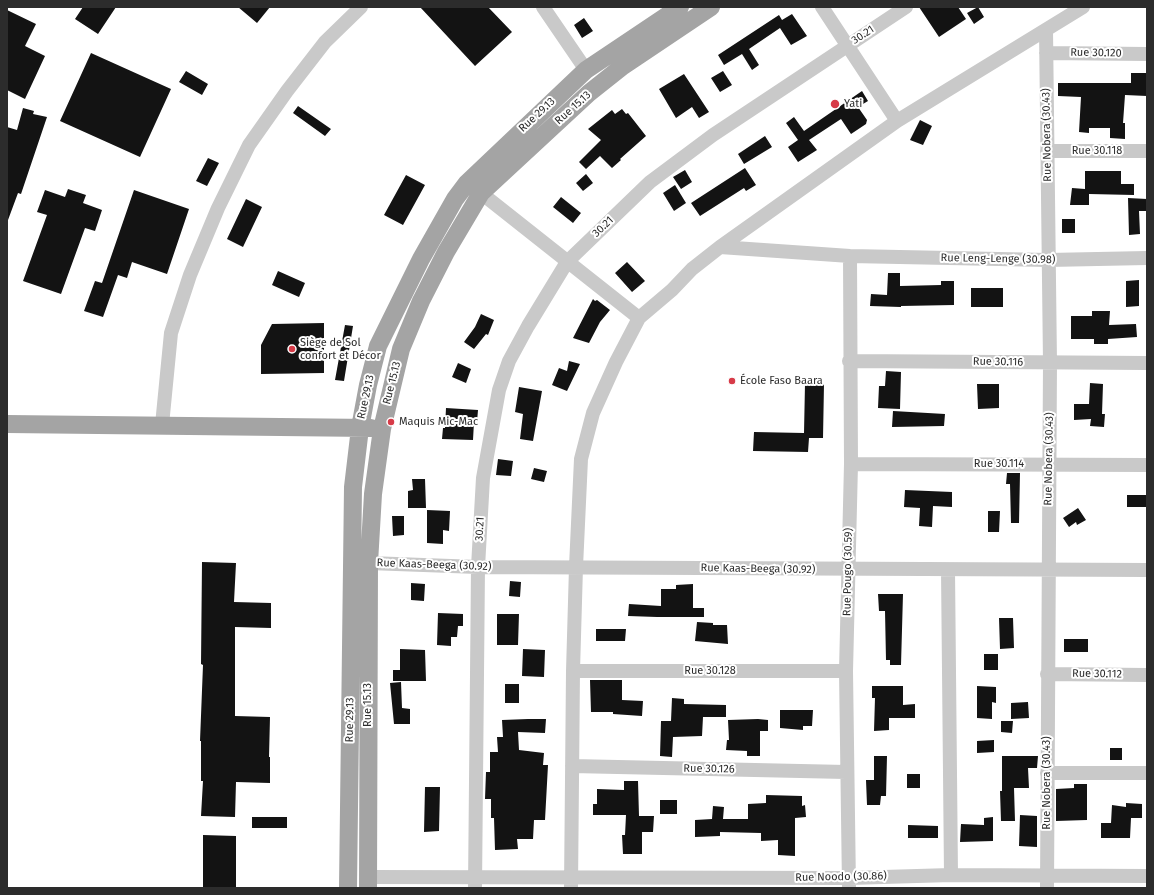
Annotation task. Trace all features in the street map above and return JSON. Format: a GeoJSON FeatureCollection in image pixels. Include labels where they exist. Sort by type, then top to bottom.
{"type":"FeatureCollection","features":[{"type":"Feature","properties":{"kind":"main road","name":"Rue 29.13"},"geometry":{"type":"LineString","coordinates":[[348,888],[352,502],[360,428],[368,385],[378,346],[421,259],[448,211],[468,183],[586,70],[680,7]]}},
{"type":"Feature","properties":{"kind":"main road","name":"Rue 15.13"},"geometry":{"type":"LineString","coordinates":[[368,883],[369,563],[373,494],[382,429],[401,348],[421,301],[446,252],[481,193],[589,93],[623,66],[711,7]]}},
{"type":"Feature","properties":{"kind":"main road"},"geometry":{"type":"LineString","coordinates":[[7,424],[382,429]]}},
{"type":"Feature","properties":{"kind":"street"},"geometry":{"type":"LineString","coordinates":[[162,425],[171,333],[190,275],[218,208],[249,145],[287,91],[325,42],[361,7]]}},
{"type":"Feature","properties":{"kind":"street"},"geometry":{"type":"LineString","coordinates":[[543,7],[586,70]]}},
{"type":"Feature","properties":{"kind":"street"},"geometry":{"type":"LineString","coordinates":[[822,7],[897,122]]}},
{"type":"Feature","properties":{"kind":"street","name":"30.21"},"geometry":{"type":"LineString","coordinates":[[475,883],[478,567],[483,478],[499,390],[509,361],[528,326],[567,262],[650,182],[713,135],[906,7]]}},
{"type":"Feature","properties":{"kind":"street"},"geometry":{"type":"LineString","coordinates":[[571,883],[573,671],[581,459],[593,413],[616,362],[639,318],[672,290],[692,269],[720,247],[897,122],[1083,7]]}},
{"type":"Feature","properties":{"kind":"street","name":"Rue Nobera (30.43)"},"geometry":{"type":"LineString","coordinates":[[1046,30],[1050,362],[1047,882]]}},
{"type":"Feature","properties":{"kind":"street","name":"Rue 30.120"},"geometry":{"type":"LineString","coordinates":[[1046,52],[1147,54]]}},
{"type":"Feature","properties":{"kind":"street","name":"Rue 30.118"},"geometry":{"type":"LineString","coordinates":[[1047,151],[1147,151]]}},
{"type":"Feature","properties":{"kind":"street"},"geometry":{"type":"LineString","coordinates":[[481,193],[639,318]]}},
{"type":"Feature","properties":{"kind":"street","name":"Rue Leng-Lenge (30.98)"},"geometry":{"type":"LineString","coordinates":[[720,247],[850,256],[1048,260],[1147,258]]}},
{"type":"Feature","properties":{"kind":"street","name":"Rue Pougo (30.59)"},"geometry":{"type":"LineString","coordinates":[[849,883],[846,772],[846,671],[851,464],[849,361],[850,256]]}},
{"type":"Feature","properties":{"kind":"street","name":"Rue 30.116"},"geometry":{"type":"LineString","coordinates":[[849,361],[1147,363]]}},
{"type":"Feature","properties":{"kind":"street","name":"Rue 30.114"},"geometry":{"type":"LineString","coordinates":[[851,464],[1147,465]]}},
{"type":"Feature","properties":{"kind":"street","name":"Rue Kaas-Beega (30.92)"},"geometry":{"type":"LineString","coordinates":[[369,563],[478,567],[848,570],[1147,570]]}},
{"type":"Feature","properties":{"kind":"street"},"geometry":{"type":"LineString","coordinates":[[948,570],[951,875]]}},
{"type":"Feature","properties":{"kind":"street","name":"Rue 30.128"},"geometry":{"type":"LineString","coordinates":[[573,671],[846,671]]}},
{"type":"Feature","properties":{"kind":"street","name":"Rue 30.112"},"geometry":{"type":"LineString","coordinates":[[1047,674],[1147,675]]}},
{"type":"Feature","properties":{"kind":"street","name":"Rue 30.126"},"geometry":{"type":"LineString","coordinates":[[572,766],[846,772]]}},
{"type":"Feature","properties":{"kind":"street"},"geometry":{"type":"LineString","coordinates":[[1047,773],[1147,773]]}},
{"type":"Feature","properties":{"kind":"street","name":"Rue Noodo (30.86)"},"geometry":{"type":"LineString","coordinates":[[368,883],[849,883],[951,875],[1047,882],[1147,876]]}},
{"type":"Feature","properties":{"kind":"building"},"geometry":{"type":"Polygon","coordinates":[[[83,7],[116,7],[98,34],[75,19],[83,7]]]}},
{"type":"Feature","properties":{"kind":"building"},"geometry":{"type":"Polygon","coordinates":[[[238,7],[270,7],[257,23],[238,7]]]}},
{"type":"Feature","properties":{"kind":"building"},"geometry":{"type":"Polygon","coordinates":[[[420,7],[488,7],[512,32],[475,66],[420,7]]]}},
{"type":"Feature","properties":{"kind":"building"},"geometry":{"type":"Polygon","coordinates":[[[919,7],[958,7],[966,19],[939,37],[919,7]]]}},
{"type":"Feature","properties":{"kind":"building"},"geometry":{"type":"Polygon","coordinates":[[[978,7],[984,17],[974,24],[967,13],[978,7]]]}},
{"type":"Feature","properties":{"kind":"building"},"geometry":{"type":"Polygon","coordinates":[[[7,10],[36,24],[25,46],[45,56],[25,99],[7,90],[7,10]]]}},
{"type":"Feature","properties":{"kind":"building"},"geometry":{"type":"Polygon","coordinates":[[[792,14],[807,36],[791,45],[780,28],[749,49],[759,65],[752,70],[742,54],[724,65],[718,55],[779,15],[782,20],[792,14]]]}},
{"type":"Feature","properties":{"kind":"building"},"geometry":{"type":"Polygon","coordinates":[[[584,18],[593,31],[582,38],[574,25],[584,18]]]}},
{"type":"Feature","properties":{"kind":"building"},"geometry":{"type":"Polygon","coordinates":[[[91,53],[171,89],[140,157],[60,121],[91,53]]]}},
{"type":"Feature","properties":{"kind":"building"},"geometry":{"type":"Polygon","coordinates":[[[186,71],[208,84],[202,95],[179,82],[186,71]]]}},
{"type":"Feature","properties":{"kind":"building"},"geometry":{"type":"Polygon","coordinates":[[[723,71],[732,85],[720,92],[711,78],[723,71]]]}},
{"type":"Feature","properties":{"kind":"building"},"geometry":{"type":"Polygon","coordinates":[[[1131,73],[1147,73],[1147,96],[1125,95],[1123,123],[1125,123],[1125,139],[1110,138],[1110,128],[1089,128],[1089,133],[1079,132],[1081,97],[1058,96],[1058,83],[1131,83],[1131,73]]]}},
{"type":"Feature","properties":{"kind":"building"},"geometry":{"type":"Polygon","coordinates":[[[684,74],[709,112],[699,118],[692,107],[676,118],[659,89],[684,74]]]}},
{"type":"Feature","properties":{"kind":"building"},"geometry":{"type":"Polygon","coordinates":[[[862,91],[868,101],[858,107],[867,120],[866,124],[851,134],[841,119],[809,140],[817,150],[798,162],[788,147],[798,140],[786,123],[794,117],[804,131],[862,91]]]}},
{"type":"Feature","properties":{"kind":"building"},"geometry":{"type":"Polygon","coordinates":[[[298,106],[331,129],[325,136],[293,113],[298,106]]]}},
{"type":"Feature","properties":{"kind":"building"},"geometry":{"type":"Polygon","coordinates":[[[23,108],[34,111],[33,114],[47,117],[21,194],[18,193],[8,220],[7,127],[17,130],[23,108]]]}},
{"type":"Feature","properties":{"kind":"building"},"geometry":{"type":"Polygon","coordinates":[[[622,109],[626,114],[628,113],[646,136],[612,168],[600,156],[586,169],[579,162],[601,140],[588,129],[612,110],[615,114],[622,109]]]}},
{"type":"Feature","properties":{"kind":"building"},"geometry":{"type":"Polygon","coordinates":[[[920,120],[932,126],[923,145],[910,140],[920,120]]]}},
{"type":"Feature","properties":{"kind":"building"},"geometry":{"type":"Polygon","coordinates":[[[765,136],[772,147],[744,164],[738,154],[765,136]]]}},
{"type":"Feature","properties":{"kind":"building"},"geometry":{"type":"Polygon","coordinates":[[[208,158],[219,163],[207,186],[196,181],[208,158]]]}},
{"type":"Feature","properties":{"kind":"building"},"geometry":{"type":"Polygon","coordinates":[[[745,168],[756,185],[746,191],[744,188],[700,216],[691,203],[745,168]]]}},
{"type":"Feature","properties":{"kind":"building"},"geometry":{"type":"Polygon","coordinates":[[[685,170],[692,182],[681,189],[673,177],[685,170]]]}},
{"type":"Feature","properties":{"kind":"building"},"geometry":{"type":"Polygon","coordinates":[[[1085,171],[1121,171],[1121,184],[1134,184],[1134,195],[1089,194],[1089,205],[1070,205],[1072,188],[1085,189],[1085,171]]]}},
{"type":"Feature","properties":{"kind":"building"},"geometry":{"type":"Polygon","coordinates":[[[586,174],[593,183],[583,191],[576,183],[586,174]]]}},
{"type":"Feature","properties":{"kind":"building"},"geometry":{"type":"Polygon","coordinates":[[[406,175],[425,185],[403,225],[384,215],[406,175]]]}},
{"type":"Feature","properties":{"kind":"building"},"geometry":{"type":"Polygon","coordinates":[[[675,185],[686,203],[674,211],[663,193],[675,185]]]}},
{"type":"Feature","properties":{"kind":"building"},"geometry":{"type":"Polygon","coordinates":[[[68,189],[86,195],[83,203],[102,210],[95,231],[85,228],[61,294],[23,281],[47,215],[37,212],[45,190],[65,197],[68,189]]]}},
{"type":"Feature","properties":{"kind":"building"},"geometry":{"type":"Polygon","coordinates":[[[134,190],[189,209],[167,274],[132,262],[127,278],[118,275],[103,317],[84,311],[95,281],[102,283],[134,190]]]}},
{"type":"Feature","properties":{"kind":"building"},"geometry":{"type":"Polygon","coordinates":[[[561,197],[581,213],[573,223],[553,207],[561,197]]]}},
{"type":"Feature","properties":{"kind":"building"},"geometry":{"type":"Polygon","coordinates":[[[1128,198],[1147,199],[1147,211],[1139,211],[1140,234],[1129,235],[1128,198]]]}},
{"type":"Feature","properties":{"kind":"building"},"geometry":{"type":"Polygon","coordinates":[[[246,199],[262,207],[243,247],[227,239],[246,199]]]}},
{"type":"Feature","properties":{"kind":"building"},"geometry":{"type":"Polygon","coordinates":[[[1062,219],[1075,219],[1075,233],[1062,233],[1062,219]]]}},
{"type":"Feature","properties":{"kind":"building"},"geometry":{"type":"Polygon","coordinates":[[[627,262],[645,281],[632,292],[615,273],[627,262]]]}},
{"type":"Feature","properties":{"kind":"building"},"geometry":{"type":"Polygon","coordinates":[[[278,271],[305,283],[299,297],[272,285],[278,271]]]}},
{"type":"Feature","properties":{"kind":"building"},"geometry":{"type":"Polygon","coordinates":[[[888,273],[900,273],[900,286],[941,285],[941,281],[954,281],[954,305],[901,307],[870,306],[871,294],[887,295],[888,273]]]}},
{"type":"Feature","properties":{"kind":"building"},"geometry":{"type":"Polygon","coordinates":[[[1139,280],[1139,306],[1126,307],[1126,281],[1139,280]]]}},
{"type":"Feature","properties":{"kind":"building"},"geometry":{"type":"Polygon","coordinates":[[[971,288],[1003,288],[1003,307],[971,307],[971,288]]]}},
{"type":"Feature","properties":{"kind":"building"},"geometry":{"type":"Polygon","coordinates":[[[593,299],[595,301],[597,300],[610,310],[600,322],[589,343],[573,338],[593,299]]]}},
{"type":"Feature","properties":{"kind":"building"},"geometry":{"type":"Polygon","coordinates":[[[1092,311],[1110,311],[1109,325],[1136,324],[1137,337],[1108,339],[1108,344],[1094,344],[1094,339],[1071,339],[1071,316],[1092,316],[1092,311]]]}},
{"type":"Feature","properties":{"kind":"building"},"geometry":{"type":"Polygon","coordinates":[[[481,314],[494,320],[488,335],[486,334],[474,349],[464,342],[475,327],[481,314]]]}},
{"type":"Feature","properties":{"kind":"building"},"geometry":{"type":"Polygon","coordinates":[[[324,323],[324,373],[261,374],[261,345],[272,324],[324,323]]]}},
{"type":"Feature","properties":{"kind":"building"},"geometry":{"type":"Polygon","coordinates":[[[345,325],[353,326],[344,381],[335,380],[345,325]]]}},
{"type":"Feature","properties":{"kind":"building"},"geometry":{"type":"Polygon","coordinates":[[[569,361],[580,364],[567,391],[552,385],[559,368],[567,371],[569,361]]]}},
{"type":"Feature","properties":{"kind":"building"},"geometry":{"type":"Polygon","coordinates":[[[458,363],[471,369],[466,383],[452,377],[458,363]]]}},
{"type":"Feature","properties":{"kind":"building"},"geometry":{"type":"Polygon","coordinates":[[[886,371],[901,372],[900,409],[878,408],[879,386],[885,386],[886,371]]]}},
{"type":"Feature","properties":{"kind":"building"},"geometry":{"type":"Polygon","coordinates":[[[1090,383],[1103,384],[1102,414],[1105,414],[1104,427],[1090,426],[1091,419],[1074,420],[1074,404],[1089,404],[1090,383]]]}},
{"type":"Feature","properties":{"kind":"building"},"geometry":{"type":"Polygon","coordinates":[[[805,384],[824,384],[823,438],[809,438],[808,452],[753,451],[754,432],[804,433],[805,384]]]}},
{"type":"Feature","properties":{"kind":"building"},"geometry":{"type":"Polygon","coordinates":[[[977,384],[999,384],[999,408],[978,409],[977,384]]]}},
{"type":"Feature","properties":{"kind":"building"},"geometry":{"type":"Polygon","coordinates":[[[519,387],[542,391],[533,441],[520,439],[523,414],[515,412],[519,387]]]}},
{"type":"Feature","properties":{"kind":"building"},"geometry":{"type":"Polygon","coordinates":[[[446,408],[478,410],[477,422],[474,422],[473,440],[442,439],[443,428],[445,428],[446,408]]]}},
{"type":"Feature","properties":{"kind":"building"},"geometry":{"type":"Polygon","coordinates":[[[893,411],[945,414],[944,426],[892,427],[893,411]]]}},
{"type":"Feature","properties":{"kind":"building"},"geometry":{"type":"Polygon","coordinates":[[[498,459],[513,461],[511,476],[496,475],[498,459]]]}},
{"type":"Feature","properties":{"kind":"building"},"geometry":{"type":"Polygon","coordinates":[[[534,468],[547,471],[544,482],[531,479],[534,468]]]}},
{"type":"Feature","properties":{"kind":"building"},"geometry":{"type":"Polygon","coordinates":[[[1007,473],[1020,473],[1019,523],[1011,523],[1010,484],[1006,484],[1007,473]]]}},
{"type":"Feature","properties":{"kind":"building"},"geometry":{"type":"Polygon","coordinates":[[[412,479],[425,479],[426,508],[408,508],[408,491],[413,490],[412,479]]]}},
{"type":"Feature","properties":{"kind":"building"},"geometry":{"type":"Polygon","coordinates":[[[905,490],[952,492],[952,507],[933,506],[932,527],[919,526],[920,508],[904,507],[905,490]]]}},
{"type":"Feature","properties":{"kind":"building"},"geometry":{"type":"Polygon","coordinates":[[[1127,495],[1147,495],[1147,507],[1127,507],[1127,495]]]}},
{"type":"Feature","properties":{"kind":"building"},"geometry":{"type":"Polygon","coordinates":[[[1078,508],[1086,520],[1077,525],[1076,522],[1069,527],[1063,518],[1078,508]]]}},
{"type":"Feature","properties":{"kind":"building"},"geometry":{"type":"Polygon","coordinates":[[[427,510],[450,511],[449,531],[443,530],[443,544],[427,543],[427,510]]]}},
{"type":"Feature","properties":{"kind":"building"},"geometry":{"type":"Polygon","coordinates":[[[988,511],[1000,511],[999,532],[988,532],[988,511]]]}},
{"type":"Feature","properties":{"kind":"building"},"geometry":{"type":"Polygon","coordinates":[[[392,516],[404,516],[404,535],[393,536],[392,516]]]}},
{"type":"Feature","properties":{"kind":"building"},"geometry":{"type":"Polygon","coordinates":[[[202,562],[236,563],[234,602],[271,603],[271,628],[235,627],[235,716],[270,717],[270,783],[236,782],[235,817],[201,816],[203,781],[201,781],[200,741],[203,665],[201,664],[202,562]]]}},
{"type":"Feature","properties":{"kind":"building"},"geometry":{"type":"Polygon","coordinates":[[[510,581],[521,582],[520,597],[509,596],[510,581]]]}},
{"type":"Feature","properties":{"kind":"building"},"geometry":{"type":"Polygon","coordinates":[[[411,583],[425,584],[424,601],[411,600],[411,583]]]}},
{"type":"Feature","properties":{"kind":"building"},"geometry":{"type":"Polygon","coordinates":[[[693,584],[693,608],[704,608],[704,617],[628,616],[629,604],[661,606],[661,589],[676,589],[676,585],[693,584]]]}},
{"type":"Feature","properties":{"kind":"building"},"geometry":{"type":"Polygon","coordinates":[[[878,594],[903,594],[901,665],[890,665],[890,660],[886,660],[885,611],[879,611],[878,594]]]}},
{"type":"Feature","properties":{"kind":"building"},"geometry":{"type":"Polygon","coordinates":[[[438,613],[463,614],[463,626],[458,626],[457,637],[451,637],[451,646],[437,645],[438,613]]]}},
{"type":"Feature","properties":{"kind":"building"},"geometry":{"type":"Polygon","coordinates":[[[497,614],[519,614],[518,645],[497,645],[497,614]]]}},
{"type":"Feature","properties":{"kind":"building"},"geometry":{"type":"Polygon","coordinates":[[[999,618],[1013,618],[1014,648],[1000,649],[999,618]]]}},
{"type":"Feature","properties":{"kind":"building"},"geometry":{"type":"Polygon","coordinates":[[[697,622],[713,623],[713,625],[727,625],[728,644],[695,641],[697,622]]]}},
{"type":"Feature","properties":{"kind":"building"},"geometry":{"type":"Polygon","coordinates":[[[596,629],[626,629],[625,641],[596,641],[596,629]]]}},
{"type":"Feature","properties":{"kind":"building"},"geometry":{"type":"Polygon","coordinates":[[[1064,639],[1088,639],[1088,652],[1064,652],[1064,639]]]}},
{"type":"Feature","properties":{"kind":"building"},"geometry":{"type":"Polygon","coordinates":[[[400,649],[425,650],[426,681],[393,681],[393,670],[400,670],[400,649]]]}},
{"type":"Feature","properties":{"kind":"building"},"geometry":{"type":"Polygon","coordinates":[[[523,649],[545,650],[544,677],[522,676],[523,649]]]}},
{"type":"Feature","properties":{"kind":"building"},"geometry":{"type":"Polygon","coordinates":[[[984,654],[998,654],[998,670],[984,670],[984,654]]]}},
{"type":"Feature","properties":{"kind":"building"},"geometry":{"type":"Polygon","coordinates":[[[590,680],[622,680],[622,700],[643,701],[642,716],[613,714],[613,712],[591,712],[590,680]]]}},
{"type":"Feature","properties":{"kind":"building"},"geometry":{"type":"Polygon","coordinates":[[[401,682],[402,708],[410,709],[410,724],[394,724],[390,683],[401,682]]]}},
{"type":"Feature","properties":{"kind":"building"},"geometry":{"type":"Polygon","coordinates":[[[505,684],[519,684],[519,703],[505,703],[505,684]]]}},
{"type":"Feature","properties":{"kind":"building"},"geometry":{"type":"Polygon","coordinates":[[[872,686],[903,686],[903,705],[915,704],[915,718],[889,718],[889,730],[874,731],[875,698],[872,698],[872,686]]]}},
{"type":"Feature","properties":{"kind":"building"},"geometry":{"type":"Polygon","coordinates":[[[977,686],[996,687],[996,703],[992,702],[992,719],[977,718],[977,686]]]}},
{"type":"Feature","properties":{"kind":"building"},"geometry":{"type":"Polygon","coordinates":[[[672,698],[684,699],[684,704],[726,705],[726,717],[703,717],[702,736],[673,737],[672,757],[660,756],[661,721],[671,721],[672,698]]]}},
{"type":"Feature","properties":{"kind":"building"},"geometry":{"type":"Polygon","coordinates":[[[1028,702],[1029,718],[1011,719],[1011,703],[1028,702]]]}},
{"type":"Feature","properties":{"kind":"building"},"geometry":{"type":"Polygon","coordinates":[[[780,710],[813,710],[812,726],[803,726],[803,730],[780,728],[780,710]]]}},
{"type":"Feature","properties":{"kind":"building"},"geometry":{"type":"Polygon","coordinates":[[[546,719],[545,733],[518,732],[519,750],[544,753],[543,765],[548,765],[545,820],[534,820],[533,839],[517,839],[518,849],[495,850],[494,818],[491,818],[491,799],[485,799],[486,772],[490,772],[490,752],[498,752],[497,737],[503,737],[502,720],[546,719]]]}},
{"type":"Feature","properties":{"kind":"building"},"geometry":{"type":"Polygon","coordinates":[[[728,720],[768,720],[768,731],[760,731],[760,756],[747,756],[747,751],[726,750],[727,740],[729,740],[728,720]]]}},
{"type":"Feature","properties":{"kind":"building"},"geometry":{"type":"Polygon","coordinates":[[[1001,721],[1013,721],[1012,733],[1001,732],[1001,721]]]}},
{"type":"Feature","properties":{"kind":"building"},"geometry":{"type":"Polygon","coordinates":[[[994,740],[994,752],[977,753],[977,741],[994,740]]]}},
{"type":"Feature","properties":{"kind":"building"},"geometry":{"type":"Polygon","coordinates":[[[1110,748],[1122,748],[1122,760],[1110,760],[1110,748]]]}},
{"type":"Feature","properties":{"kind":"building"},"geometry":{"type":"Polygon","coordinates":[[[874,756],[887,756],[886,796],[881,796],[880,805],[867,805],[866,780],[874,780],[874,756]]]}},
{"type":"Feature","properties":{"kind":"building"},"geometry":{"type":"Polygon","coordinates":[[[1002,756],[1038,756],[1037,768],[1028,768],[1029,788],[1014,788],[1015,821],[1001,821],[1000,791],[1002,791],[1002,756]]]}},
{"type":"Feature","properties":{"kind":"building"},"geometry":{"type":"Polygon","coordinates":[[[907,774],[920,774],[920,788],[907,788],[907,774]]]}},
{"type":"Feature","properties":{"kind":"building"},"geometry":{"type":"Polygon","coordinates":[[[624,781],[638,781],[639,816],[654,816],[653,832],[642,832],[642,854],[623,854],[622,835],[625,835],[626,815],[593,815],[593,804],[597,804],[597,789],[624,790],[624,781]]]}},
{"type":"Feature","properties":{"kind":"building"},"geometry":{"type":"Polygon","coordinates":[[[1074,784],[1087,784],[1087,820],[1056,821],[1056,789],[1074,788],[1074,784]]]}},
{"type":"Feature","properties":{"kind":"building"},"geometry":{"type":"Polygon","coordinates":[[[425,787],[440,787],[439,831],[424,832],[425,787]]]}},
{"type":"Feature","properties":{"kind":"building"},"geometry":{"type":"Polygon","coordinates":[[[766,795],[802,796],[802,806],[805,805],[806,817],[795,818],[795,856],[778,855],[778,840],[761,841],[761,833],[720,832],[720,836],[695,837],[695,820],[712,819],[713,806],[724,807],[723,819],[748,819],[748,804],[766,803],[766,795]]]}},
{"type":"Feature","properties":{"kind":"building"},"geometry":{"type":"Polygon","coordinates":[[[660,800],[677,800],[677,814],[660,814],[660,800]]]}},
{"type":"Feature","properties":{"kind":"building"},"geometry":{"type":"Polygon","coordinates":[[[1126,803],[1142,804],[1142,818],[1131,818],[1130,838],[1101,838],[1101,823],[1111,823],[1112,805],[1126,807],[1126,803]]]}},
{"type":"Feature","properties":{"kind":"building"},"geometry":{"type":"Polygon","coordinates":[[[1020,815],[1037,816],[1037,847],[1019,846],[1020,815]]]}},
{"type":"Feature","properties":{"kind":"building"},"geometry":{"type":"Polygon","coordinates":[[[252,817],[287,817],[287,828],[252,828],[252,817]]]}},
{"type":"Feature","properties":{"kind":"building"},"geometry":{"type":"Polygon","coordinates":[[[993,817],[993,841],[960,842],[961,824],[984,825],[984,818],[993,817]]]}},
{"type":"Feature","properties":{"kind":"building"},"geometry":{"type":"Polygon","coordinates":[[[908,825],[938,826],[938,838],[908,838],[908,825]]]}},
{"type":"Feature","properties":{"kind":"building"},"geometry":{"type":"Polygon","coordinates":[[[203,835],[236,836],[236,888],[203,888],[203,835]]]}},
{"type":"Feature","properties":{"kind":"place","name":"Yati"},"geometry":{"type":"Point","coordinates":[835,104]}},
{"type":"Feature","properties":{"kind":"place","name":"Siège de Sol confort et Décor"},"geometry":{"type":"Point","coordinates":[292,349]}},
{"type":"Feature","properties":{"kind":"place","name":"École Faso Baara"},"geometry":{"type":"Point","coordinates":[732,381]}},
{"type":"Feature","properties":{"kind":"place","name":"Maquis Mic-Mac"},"geometry":{"type":"Point","coordinates":[391,422]}}]}
